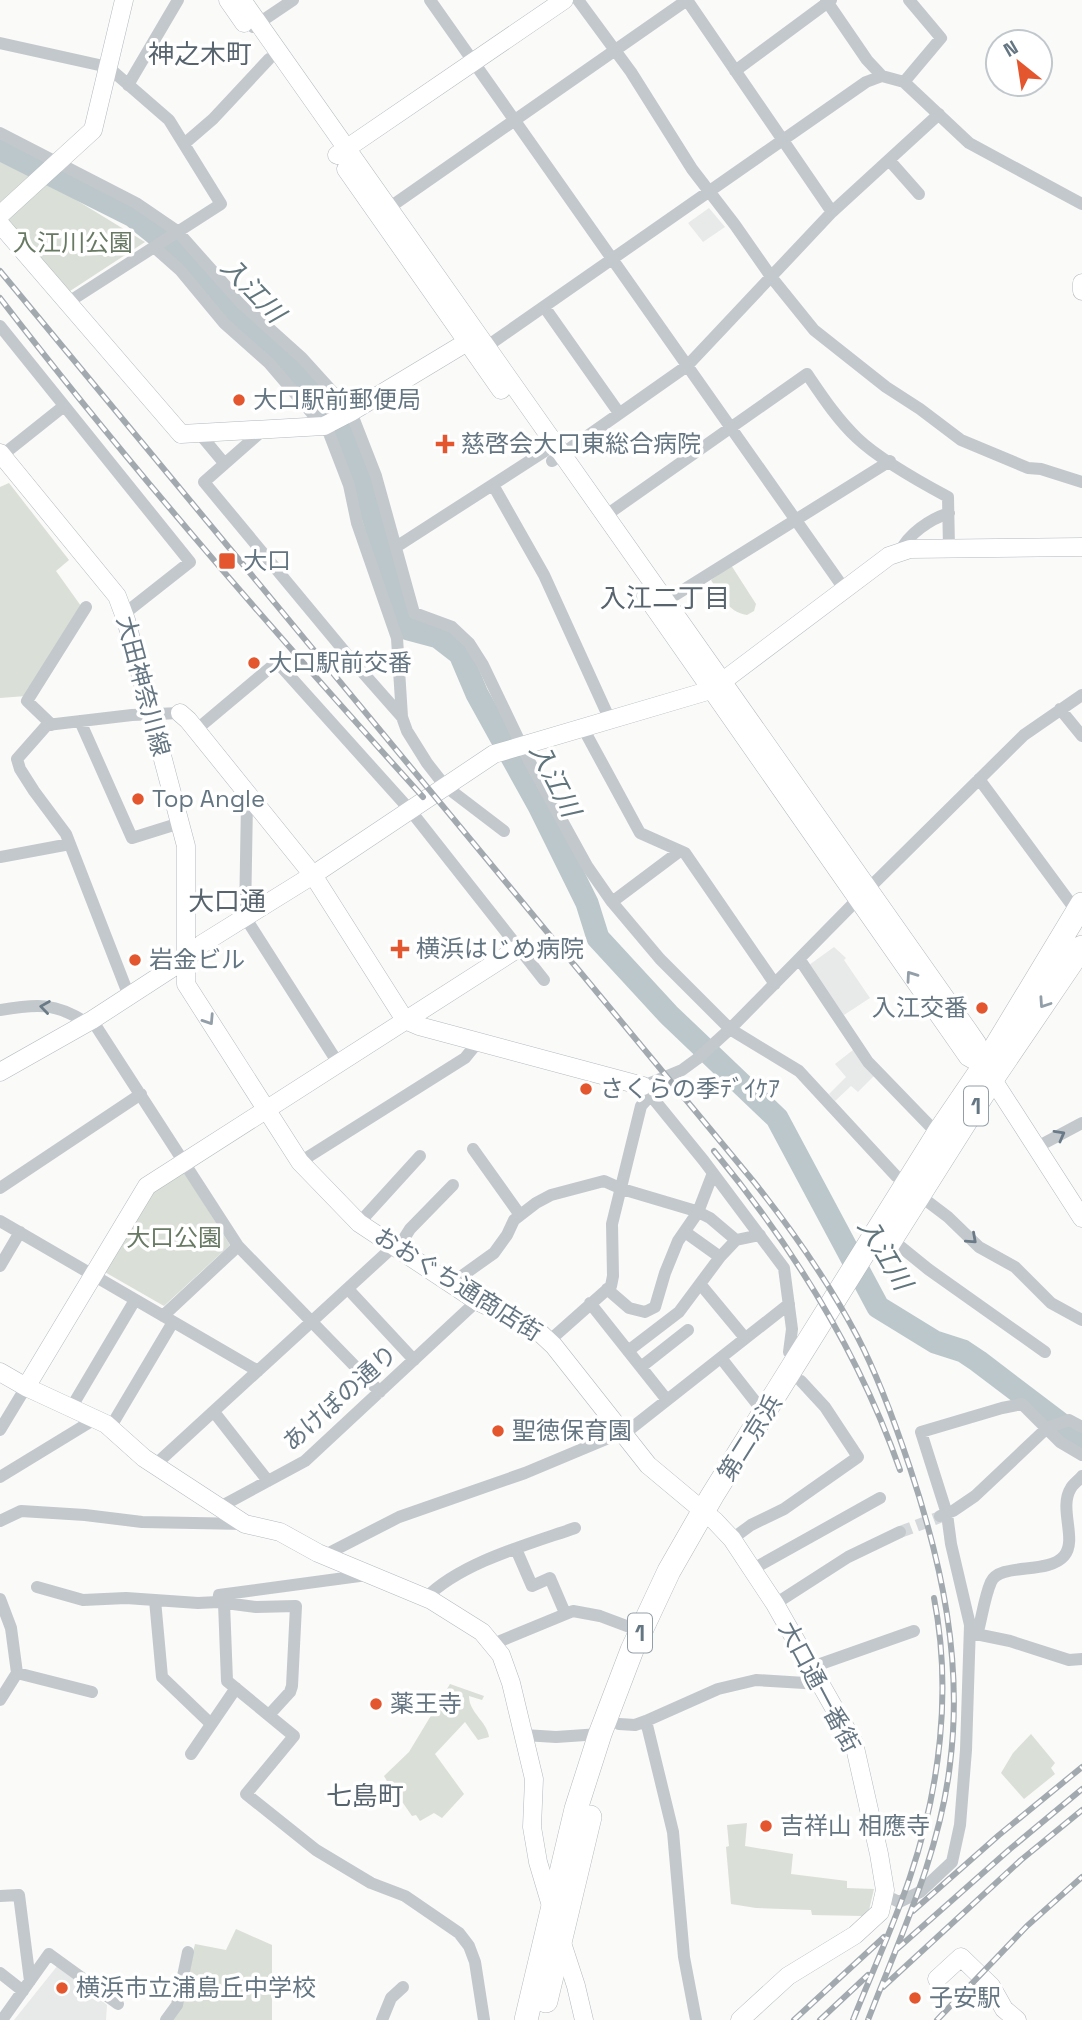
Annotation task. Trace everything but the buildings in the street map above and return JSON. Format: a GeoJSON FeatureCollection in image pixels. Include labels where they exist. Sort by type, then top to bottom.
{"type":"FeatureCollection","features":[{"type":"Feature","properties":{"kind":"highway","name":"第二京浜"},"geometry":{"type":"LineString","coordinates":[[541,2020],[609,1729],[640,1631],[669,1571],[709,1516],[989,1072],[1079,908]]}},
{"type":"Feature","properties":{"kind":"highway","name":"第二京浜"},"geometry":{"type":"LineString","coordinates":[[869,1259],[891,1239],[939,1132],[989,1072],[1082,947]]}},
{"type":"Feature","properties":{"kind":"highway","name":"第二京浜"},"geometry":{"type":"LineString","coordinates":[[526,2020],[576,1809],[609,1729],[709,1516],[765,1414],[800,1370]]}},
{"type":"Feature","properties":{"kind":"street"},"geometry":{"type":"LineString","coordinates":[[0,215],[93,130],[124,0]]}},
{"type":"Feature","properties":{"kind":"street"},"geometry":{"type":"LineString","coordinates":[[128,85],[178,0]]}},
{"type":"Feature","properties":{"kind":"street"},"geometry":{"type":"LineString","coordinates":[[228,0],[254,27],[383,212],[467,342],[553,456],[863,893],[977,1043],[989,1072],[1082,1218]]}},
{"type":"Feature","properties":{"kind":"street"},"geometry":{"type":"LineString","coordinates":[[242,0],[269,59],[342,152]]}},
{"type":"Feature","properties":{"kind":"street"},"geometry":{"type":"LineString","coordinates":[[254,27],[293,0]]}},
{"type":"Feature","properties":{"kind":"street"},"geometry":{"type":"LineString","coordinates":[[430,0],[845,590]]}},
{"type":"Feature","properties":{"kind":"street"},"geometry":{"type":"LineString","coordinates":[[342,152],[564,0]]}},
{"type":"Feature","properties":{"kind":"street"},"geometry":{"type":"LineString","coordinates":[[578,0],[631,72],[680,153],[814,330],[886,387],[961,440],[1028,468],[1041,469],[1082,482]]}},
{"type":"Feature","properties":{"kind":"street"},"geometry":{"type":"LineString","coordinates":[[383,212],[687,0],[832,212]]}},
{"type":"Feature","properties":{"kind":"street"},"geometry":{"type":"LineString","coordinates":[[904,82],[941,38],[909,0]]}},
{"type":"Feature","properties":{"kind":"street"},"geometry":{"type":"LineString","coordinates":[[735,71],[828,1],[867,60],[881,76],[904,82],[968,143],[1082,204]]}},
{"type":"Feature","properties":{"kind":"street"},"geometry":{"type":"LineString","coordinates":[[0,43],[108,67],[169,120],[221,204],[67,303]]}},
{"type":"Feature","properties":{"kind":"street"},"geometry":{"type":"LineString","coordinates":[[184,144],[213,119],[269,59]]}},
{"type":"Feature","properties":{"kind":"street"},"geometry":{"type":"LineString","coordinates":[[0,224],[181,434],[324,426],[467,342],[486,347],[866,82],[881,76]]}},
{"type":"Feature","properties":{"kind":"street"},"geometry":{"type":"LineString","coordinates":[[396,547],[493,485],[553,456],[687,366],[832,212],[939,114]]}},
{"type":"Feature","properties":{"kind":"street"},"geometry":{"type":"LineString","coordinates":[[0,133],[136,203],[175,233],[241,303],[302,358],[348,413],[376,476],[414,613],[452,627],[469,643],[483,665],[511,749],[528,759],[587,866],[612,901],[660,959],[730,1029],[799,1071],[896,1177],[948,1217],[979,1247],[1015,1267],[1051,1303],[1082,1320]]}},
{"type":"Feature","properties":{"kind":"street"},"geometry":{"type":"LineString","coordinates":[[889,160],[919,194]]}},
{"type":"Feature","properties":{"kind":"street"},"geometry":{"type":"LineString","coordinates":[[383,212],[486,347],[553,456],[605,516],[717,686]]}},
{"type":"Feature","properties":{"kind":"street"},"geometry":{"type":"LineString","coordinates":[[154,247],[180,270],[224,323],[269,363],[329,433],[349,485],[357,523],[397,638],[402,717],[407,731],[445,786],[504,831]]}},
{"type":"Feature","properties":{"kind":"street"},"geometry":{"type":"LineString","coordinates":[[1082,283],[1082,291]]}},
{"type":"Feature","properties":{"kind":"street"},"geometry":{"type":"LineString","coordinates":[[545,308],[619,413]]}},
{"type":"Feature","properties":{"kind":"street"},"geometry":{"type":"LineString","coordinates":[[0,326],[190,562],[124,614]]}},
{"type":"Feature","properties":{"kind":"street"},"geometry":{"type":"LineString","coordinates":[[605,516],[807,374],[859,440],[948,497],[949,548]]}},
{"type":"Feature","properties":{"kind":"street"},"geometry":{"type":"LineString","coordinates":[[1,455],[64,406]]}},
{"type":"Feature","properties":{"kind":"street"},"geometry":{"type":"LineString","coordinates":[[262,431],[204,482],[402,717]]}},
{"type":"Feature","properties":{"kind":"street"},"geometry":{"type":"LineString","coordinates":[[199,433],[224,463]]}},
{"type":"Feature","properties":{"kind":"street","name":"大田神奈川線"},"geometry":{"type":"LineString","coordinates":[[1,455],[117,596],[124,614],[186,846],[186,958]]}},
{"type":"Feature","properties":{"kind":"street"},"geometry":{"type":"LineString","coordinates":[[664,602],[890,461]]}},
{"type":"Feature","properties":{"kind":"street"},"geometry":{"type":"LineString","coordinates":[[493,485],[544,575],[610,720]]}},
{"type":"Feature","properties":{"kind":"street"},"geometry":{"type":"LineString","coordinates":[[900,552],[906,539],[949,513]]}},
{"type":"Feature","properties":{"kind":"street"},"geometry":{"type":"LineString","coordinates":[[0,1072],[89,1022],[186,958],[202,944],[313,875],[445,786],[511,749],[717,686],[889,556],[910,548],[1082,547]]}},
{"type":"Feature","properties":{"kind":"street"},"geometry":{"type":"LineString","coordinates":[[52,725],[27,701],[86,607]]}},
{"type":"Feature","properties":{"kind":"street"},"geometry":{"type":"LineString","coordinates":[[196,730],[277,662],[410,810],[544,979]]}},
{"type":"Feature","properties":{"kind":"street"},"geometry":{"type":"LineString","coordinates":[[549,1341],[611,1286],[612,1224],[647,1090],[697,1059],[800,960],[863,893],[1024,734],[1082,695]]}},
{"type":"Feature","properties":{"kind":"street"},"geometry":{"type":"LineString","coordinates":[[1060,709],[1082,736]]}},
{"type":"Feature","properties":{"kind":"street"},"geometry":{"type":"LineString","coordinates":[[129,996],[71,844],[27,780],[17,759],[47,725],[180,713],[313,875],[405,1020],[647,1090],[785,1268],[792,1329],[789,1352],[858,1457],[784,1508],[751,1525],[732,1539]]}},
{"type":"Feature","properties":{"kind":"street"},"geometry":{"type":"LineString","coordinates":[[80,721],[132,838],[180,822]]}},
{"type":"Feature","properties":{"kind":"street"},"geometry":{"type":"LineString","coordinates":[[583,728],[640,833],[685,853],[775,984]]}},
{"type":"Feature","properties":{"kind":"street"},"geometry":{"type":"LineString","coordinates":[[979,779],[1079,908]]}},
{"type":"Feature","properties":{"kind":"street"},"geometry":{"type":"LineString","coordinates":[[250,797],[247,802],[245,917],[338,1063]]}},
{"type":"Feature","properties":{"kind":"street"},"geometry":{"type":"LineString","coordinates":[[0,857],[71,844]]}},
{"type":"Feature","properties":{"kind":"street"},"geometry":{"type":"LineString","coordinates":[[612,901],[680,851]]}},
{"type":"Feature","properties":{"kind":"street"},"geometry":{"type":"LineString","coordinates":[[0,1430],[146,1186],[517,948]]}},
{"type":"Feature","properties":{"kind":"street","name":"おおぐち通商店街"},"geometry":{"type":"LineString","coordinates":[[186,958],[186,984],[300,1162],[359,1223],[477,1301],[538,1331],[549,1341],[648,1465],[709,1516]]}},
{"type":"Feature","properties":{"kind":"street"},"geometry":{"type":"LineString","coordinates":[[800,960],[868,1062],[939,1132]]}},
{"type":"Feature","properties":{"kind":"street"},"geometry":{"type":"LineString","coordinates":[[0,1010],[45,1005],[70,1012],[89,1022],[141,1094],[238,1245],[380,1392]]}},
{"type":"Feature","properties":{"kind":"street"},"geometry":{"type":"LineString","coordinates":[[300,1162],[465,1058],[478,1042]]}},
{"type":"Feature","properties":{"kind":"street"},"geometry":{"type":"LineString","coordinates":[[0,1188],[141,1094]]}},
{"type":"Feature","properties":{"kind":"street"},"geometry":{"type":"LineString","coordinates":[[1037,1147],[1082,1123]]}},
{"type":"Feature","properties":{"kind":"street"},"geometry":{"type":"LineString","coordinates":[[473,1149],[520,1215]]}},
{"type":"Feature","properties":{"kind":"street"},"geometry":{"type":"LineString","coordinates":[[359,1223],[421,1156]]}},
{"type":"Feature","properties":{"kind":"street"},"geometry":{"type":"LineString","coordinates":[[607,1289],[629,1308],[645,1312],[655,1307],[665,1273],[698,1212],[713,1173]]}},
{"type":"Feature","properties":{"kind":"street"},"geometry":{"type":"LineString","coordinates":[[452,1283],[494,1253],[514,1220],[520,1215],[551,1195],[604,1181],[698,1212],[736,1240]]}},
{"type":"Feature","properties":{"kind":"street"},"geometry":{"type":"LineString","coordinates":[[155,1465],[396,1247],[453,1185]]}},
{"type":"Feature","properties":{"kind":"street"},"geometry":{"type":"LineString","coordinates":[[0,1221],[258,1371]]}},
{"type":"Feature","properties":{"kind":"street"},"geometry":{"type":"LineString","coordinates":[[685,1232],[720,1257]]}},
{"type":"Feature","properties":{"kind":"street"},"geometry":{"type":"LineString","coordinates":[[0,1266],[20,1233]]}},
{"type":"Feature","properties":{"kind":"street"},"geometry":{"type":"LineString","coordinates":[[628,1351],[679,1312],[736,1240],[760,1235]]}},
{"type":"Feature","properties":{"kind":"street"},"geometry":{"type":"LineString","coordinates":[[891,1239],[928,1269],[1045,1352]]}},
{"type":"Feature","properties":{"kind":"street"},"geometry":{"type":"LineString","coordinates":[[0,1477],[102,1424],[168,1319],[238,1245]]}},
{"type":"Feature","properties":{"kind":"street"},"geometry":{"type":"LineString","coordinates":[[701,1285],[745,1338]]}},
{"type":"Feature","properties":{"kind":"street"},"geometry":{"type":"LineString","coordinates":[[348,1289],[414,1360]]}},
{"type":"Feature","properties":{"kind":"street"},"geometry":{"type":"LineString","coordinates":[[71,1408],[135,1300]]}},
{"type":"Feature","properties":{"kind":"street","name":"あけぼの通り"},"geometry":{"type":"LineString","coordinates":[[218,1508],[305,1461],[477,1301]]}},
{"type":"Feature","properties":{"kind":"street"},"geometry":{"type":"LineString","coordinates":[[590,1303],[667,1400]]}},
{"type":"Feature","properties":{"kind":"street"},"geometry":{"type":"LineString","coordinates":[[325,1555],[399,1517],[525,1473],[623,1433],[789,1304]]}},
{"type":"Feature","properties":{"kind":"street"},"geometry":{"type":"LineString","coordinates":[[641,1367],[688,1330]]}},
{"type":"Feature","properties":{"kind":"street"},"geometry":{"type":"LineString","coordinates":[[721,1357],[765,1414]]}},
{"type":"Feature","properties":{"kind":"street"},"geometry":{"type":"LineString","coordinates":[[0,1372],[102,1424],[155,1465],[245,1524]]}},
{"type":"Feature","properties":{"kind":"street"},"geometry":{"type":"LineString","coordinates":[[974,1634],[921,1433],[1022,1404],[1060,1442],[1082,1455]]}},
{"type":"Feature","properties":{"kind":"street"},"geometry":{"type":"LineString","coordinates":[[214,1412],[268,1481]]}},
{"type":"Feature","properties":{"kind":"street"},"geometry":{"type":"LineString","coordinates":[[944,1515],[975,1496],[1047,1428],[1069,1420],[1082,1427]]}},
{"type":"Feature","properties":{"kind":"street"},"geometry":{"type":"LineString","coordinates":[[892,1899],[899,1902],[920,1892],[952,1861],[960,1825],[974,1634],[991,1580],[1001,1572],[1050,1565],[1066,1555],[1070,1542],[1065,1513],[1070,1489],[1082,1476]]}},
{"type":"Feature","properties":{"kind":"street"},"geometry":{"type":"LineString","coordinates":[[753,1569],[880,1498]]}},
{"type":"Feature","properties":{"kind":"street"},"geometry":{"type":"LineString","coordinates":[[0,1521],[21,1511],[142,1522],[245,1524],[280,1532],[368,1575],[426,1598],[482,1632],[501,1655],[511,1684],[534,1779],[533,1827],[538,1862],[584,2020]]}},
{"type":"Feature","properties":{"kind":"street","name":"大口通一番街"},"geometry":{"type":"LineString","coordinates":[[709,1516],[732,1539],[753,1569],[854,1743],[885,1890],[880,1912],[855,1935],[802,1965],[740,2020]]}},
{"type":"Feature","properties":{"kind":"street"},"geometry":{"type":"LineString","coordinates":[[426,1598],[437,1587],[455,1576],[516,1549],[575,1528]]}},
{"type":"Feature","properties":{"kind":"street"},"geometry":{"type":"LineString","coordinates":[[775,1604],[848,1557],[900,1532]]}},
{"type":"Feature","properties":{"kind":"street"},"geometry":{"type":"LineString","coordinates":[[516,1549],[532,1586],[550,1578],[565,1613]]}},
{"type":"Feature","properties":{"kind":"street"},"geometry":{"type":"LineString","coordinates":[[368,1575],[219,1595],[227,1681],[294,1736],[246,1794],[316,1850],[371,1883],[405,1896],[459,1933],[469,1946],[475,1962],[484,2020]]}},
{"type":"Feature","properties":{"kind":"street"},"geometry":{"type":"LineString","coordinates":[[37,1587],[83,1600],[126,1598],[296,1606],[292,1686],[290,1692],[269,1715]]}},
{"type":"Feature","properties":{"kind":"street"},"geometry":{"type":"LineString","coordinates":[[0,1599],[11,1629],[17,1673],[0,1700]]}},
{"type":"Feature","properties":{"kind":"street"},"geometry":{"type":"LineString","coordinates":[[155,1600],[162,1677],[211,1724]]}},
{"type":"Feature","properties":{"kind":"street"},"geometry":{"type":"LineString","coordinates":[[493,1644],[573,1611],[600,1616],[640,1631]]}},
{"type":"Feature","properties":{"kind":"street"},"geometry":{"type":"LineString","coordinates":[[812,1667],[914,1631]]}},
{"type":"Feature","properties":{"kind":"street"},"geometry":{"type":"LineString","coordinates":[[974,1634],[1010,1641],[1069,1660],[1082,1659]]}},
{"type":"Feature","properties":{"kind":"street"},"geometry":{"type":"LineString","coordinates":[[17,1673],[92,1692]]}},
{"type":"Feature","properties":{"kind":"street"},"geometry":{"type":"LineString","coordinates":[[524,1735],[556,1737],[635,1725],[718,1689],[756,1680],[821,1684]]}},
{"type":"Feature","properties":{"kind":"street"},"geometry":{"type":"LineString","coordinates":[[191,1754],[236,1688]]}},
{"type":"Feature","properties":{"kind":"street"},"geometry":{"type":"LineString","coordinates":[[646,1721],[673,1832],[684,1956],[696,2020]]}},
{"type":"Feature","properties":{"kind":"street"},"geometry":{"type":"LineString","coordinates":[[0,1896],[19,1895],[27,1986]]}},
{"type":"Feature","properties":{"kind":"street"},"geometry":{"type":"LineString","coordinates":[[166,2020],[177,2005],[188,1952]]}},
{"type":"Feature","properties":{"kind":"street"},"geometry":{"type":"LineString","coordinates":[[2,2020],[49,1954],[118,2004]]}},
{"type":"Feature","properties":{"kind":"street"},"geometry":{"type":"LineString","coordinates":[[937,1979],[961,1957],[990,1986],[1006,2016]]}},
{"type":"Feature","properties":{"kind":"street"},"geometry":{"type":"LineString","coordinates":[[0,1973],[27,1986]]}},
{"type":"Feature","properties":{"kind":"street"},"geometry":{"type":"LineString","coordinates":[[382,2020],[391,1998],[403,1987]]}},
{"type":"Feature","properties":{"kind":"shaded area"},"geometry":{"type":"Polygon","coordinates":[[[709,208],[725,227],[703,242],[688,223],[709,208]]]}},
{"type":"Feature","properties":{"kind":"shaded area"},"geometry":{"type":"Polygon","coordinates":[[[834,947],[846,958],[844,960],[870,998],[844,1015],[809,965],[834,947]]]}},
{"type":"Feature","properties":{"kind":"shaded area"},"geometry":{"type":"Polygon","coordinates":[[[853,1050],[874,1076],[858,1092],[851,1086],[835,1101],[829,1094],[846,1077],[835,1064],[853,1050]]]}},
{"type":"Feature","properties":{"kind":"shaded area","name":"横浜市立浦島丘中学校"},"geometry":{"type":"Polygon","coordinates":[[[58,1965],[107,2005],[106,2020],[14,2020],[58,1965]]]}},
{"type":"Feature","properties":{"kind":"green space"},"geometry":{"type":"Polygon","coordinates":[[[0,154],[37,174],[0,206],[0,154]]]}},
{"type":"Feature","properties":{"kind":"green space","name":"入江川公園"},"geometry":{"type":"Polygon","coordinates":[[[45,181],[145,242],[67,293],[6,222],[8,215],[45,181]]]}},
{"type":"Feature","properties":{"kind":"green space"},"geometry":{"type":"Polygon","coordinates":[[[9,483],[69,560],[56,571],[81,606],[26,696],[0,698],[0,487],[9,483]]]}},
{"type":"Feature","properties":{"kind":"green space"},"geometry":{"type":"Polygon","coordinates":[[[731,565],[756,604],[754,611],[747,615],[730,607],[711,580],[731,565]]]}},
{"type":"Feature","properties":{"kind":"green space","name":"大口公園"},"geometry":{"type":"Polygon","coordinates":[[[184,1172],[230,1245],[164,1306],[103,1271],[154,1190],[184,1172]]]}},
{"type":"Feature","properties":{"kind":"green space"},"geometry":{"type":"Polygon","coordinates":[[[450,1684],[484,1696],[482,1700],[469,1696],[472,1707],[489,1737],[478,1740],[465,1722],[435,1754],[464,1794],[442,1818],[434,1813],[420,1821],[400,1803],[384,1776],[409,1752],[450,1684]]]}},
{"type":"Feature","properties":{"kind":"green space"},"geometry":{"type":"Polygon","coordinates":[[[1031,1734],[1055,1763],[1051,1768],[1055,1774],[1024,1799],[1001,1773],[1013,1753],[1031,1734]]]}},
{"type":"Feature","properties":{"kind":"green space"},"geometry":{"type":"Polygon","coordinates":[[[747,1823],[745,1846],[793,1854],[791,1874],[847,1881],[847,1888],[874,1889],[869,1910],[864,1916],[812,1915],[811,1910],[756,1908],[731,1904],[726,1847],[729,1846],[727,1825],[747,1823]]]}},
{"type":"Feature","properties":{"kind":"green space"},"geometry":{"type":"Polygon","coordinates":[[[236,1929],[272,1945],[272,2020],[171,2020],[181,2005],[195,1944],[226,1950],[236,1929]]]}},
{"type":"Feature","properties":{"kind":"waterway","name":"入江川"},"geometry":{"type":"LineString","coordinates":[[0,149],[133,216],[184,257],[236,319],[279,356],[334,417],[361,478],[408,629],[438,637],[460,654],[477,694],[539,806],[587,903],[598,938],[669,1015],[777,1118],[878,1307],[935,1342],[963,1351],[1082,1440]]}},
{"type":"Feature","properties":{"kind":"tunnel"},"geometry":{"type":"LineString","coordinates":[[900,1532],[940,1517]]}},
{"type":"Feature","properties":{"kind":"railway"},"geometry":{"type":"LineString","coordinates":[[0,271],[754,1182],[822,1276],[865,1352],[898,1434],[932,1540],[947,1614],[954,1688],[950,1764],[937,1830],[917,1894],[868,2020]]}},
{"type":"Feature","properties":{"kind":"railway"},"geometry":{"type":"LineString","coordinates":[[0,298],[207,552],[423,797]]}},
{"type":"Feature","properties":{"kind":"railway"},"geometry":{"type":"LineString","coordinates":[[714,1151],[771,1225],[821,1303],[865,1384],[900,1470]]}},
{"type":"Feature","properties":{"kind":"railway"},"geometry":{"type":"LineString","coordinates":[[853,2020],[904,1895],[929,1809],[936,1774],[942,1668],[934,1598]]}},
{"type":"Feature","properties":{"kind":"railway"},"geometry":{"type":"LineString","coordinates":[[913,1911],[1082,1767]]}},
{"type":"Feature","properties":{"kind":"railway"},"geometry":{"type":"LineString","coordinates":[[897,1949],[1082,1789]]}},
{"type":"Feature","properties":{"kind":"railway"},"geometry":{"type":"LineString","coordinates":[[883,1987],[1021,1860],[1082,1810]]}},
{"type":"Feature","properties":{"kind":"railway"},"geometry":{"type":"LineString","coordinates":[[937,2020],[1027,1926],[1082,1877]]}},
{"type":"Feature","properties":{"kind":"railway"},"geometry":{"type":"LineString","coordinates":[[794,2020],[884,1937]]}},
{"type":"Feature","properties":{"kind":"railway"},"geometry":{"type":"LineString","coordinates":[[820,2020],[868,1975]]}},
{"type":"Feature","properties":{"kind":"place","name":"大口駅前郵便局"},"geometry":{"type":"Point","coordinates":[239,400]}},
{"type":"Feature","properties":{"kind":"place","name":"慈啓会大口東総合病院"},"geometry":{"type":"Point","coordinates":[445,444]}},
{"type":"Feature","properties":{"kind":"place","name":"大口"},"geometry":{"type":"Point","coordinates":[227,561]}},
{"type":"Feature","properties":{"kind":"place","name":"大口駅前交番"},"geometry":{"type":"Point","coordinates":[254,663]}},
{"type":"Feature","properties":{"kind":"place","name":"Top Angle"},"geometry":{"type":"Point","coordinates":[138,799]}},
{"type":"Feature","properties":{"kind":"place","name":"横浜はじめ病院"},"geometry":{"type":"Point","coordinates":[400,949]}},
{"type":"Feature","properties":{"kind":"place","name":"岩金ビル"},"geometry":{"type":"Point","coordinates":[135,960]}},
{"type":"Feature","properties":{"kind":"place","name":"入江交番"},"geometry":{"type":"Point","coordinates":[982,1008]}},
{"type":"Feature","properties":{"kind":"place","name":"さくらの季ﾃﾞｲｹｱ"},"geometry":{"type":"Point","coordinates":[586,1089]}},
{"type":"Feature","properties":{"kind":"place","name":"聖徳保育園"},"geometry":{"type":"Point","coordinates":[498,1431]}},
{"type":"Feature","properties":{"kind":"place","name":"薬王寺"},"geometry":{"type":"Point","coordinates":[376,1704]}},
{"type":"Feature","properties":{"kind":"place","name":"吉祥山 相應寺"},"geometry":{"type":"Point","coordinates":[766,1826]}},
{"type":"Feature","properties":{"kind":"place","name":"横浜市立浦島丘中学校"},"geometry":{"type":"Point","coordinates":[62,1988]}},
{"type":"Feature","properties":{"kind":"place","name":"子安駅"},"geometry":{"type":"Point","coordinates":[915,1998]}},
{"type":"Feature","properties":{"kind":"district","name":"神之木町"},"geometry":{"type":"Point","coordinates":[200,54]}},
{"type":"Feature","properties":{"kind":"district","name":"入江二丁目"},"geometry":{"type":"Point","coordinates":[665,598]}},
{"type":"Feature","properties":{"kind":"district","name":"大口通"},"geometry":{"type":"Point","coordinates":[227,901]}},
{"type":"Feature","properties":{"kind":"district","name":"七島町"},"geometry":{"type":"Point","coordinates":[365,1796]}}]}
